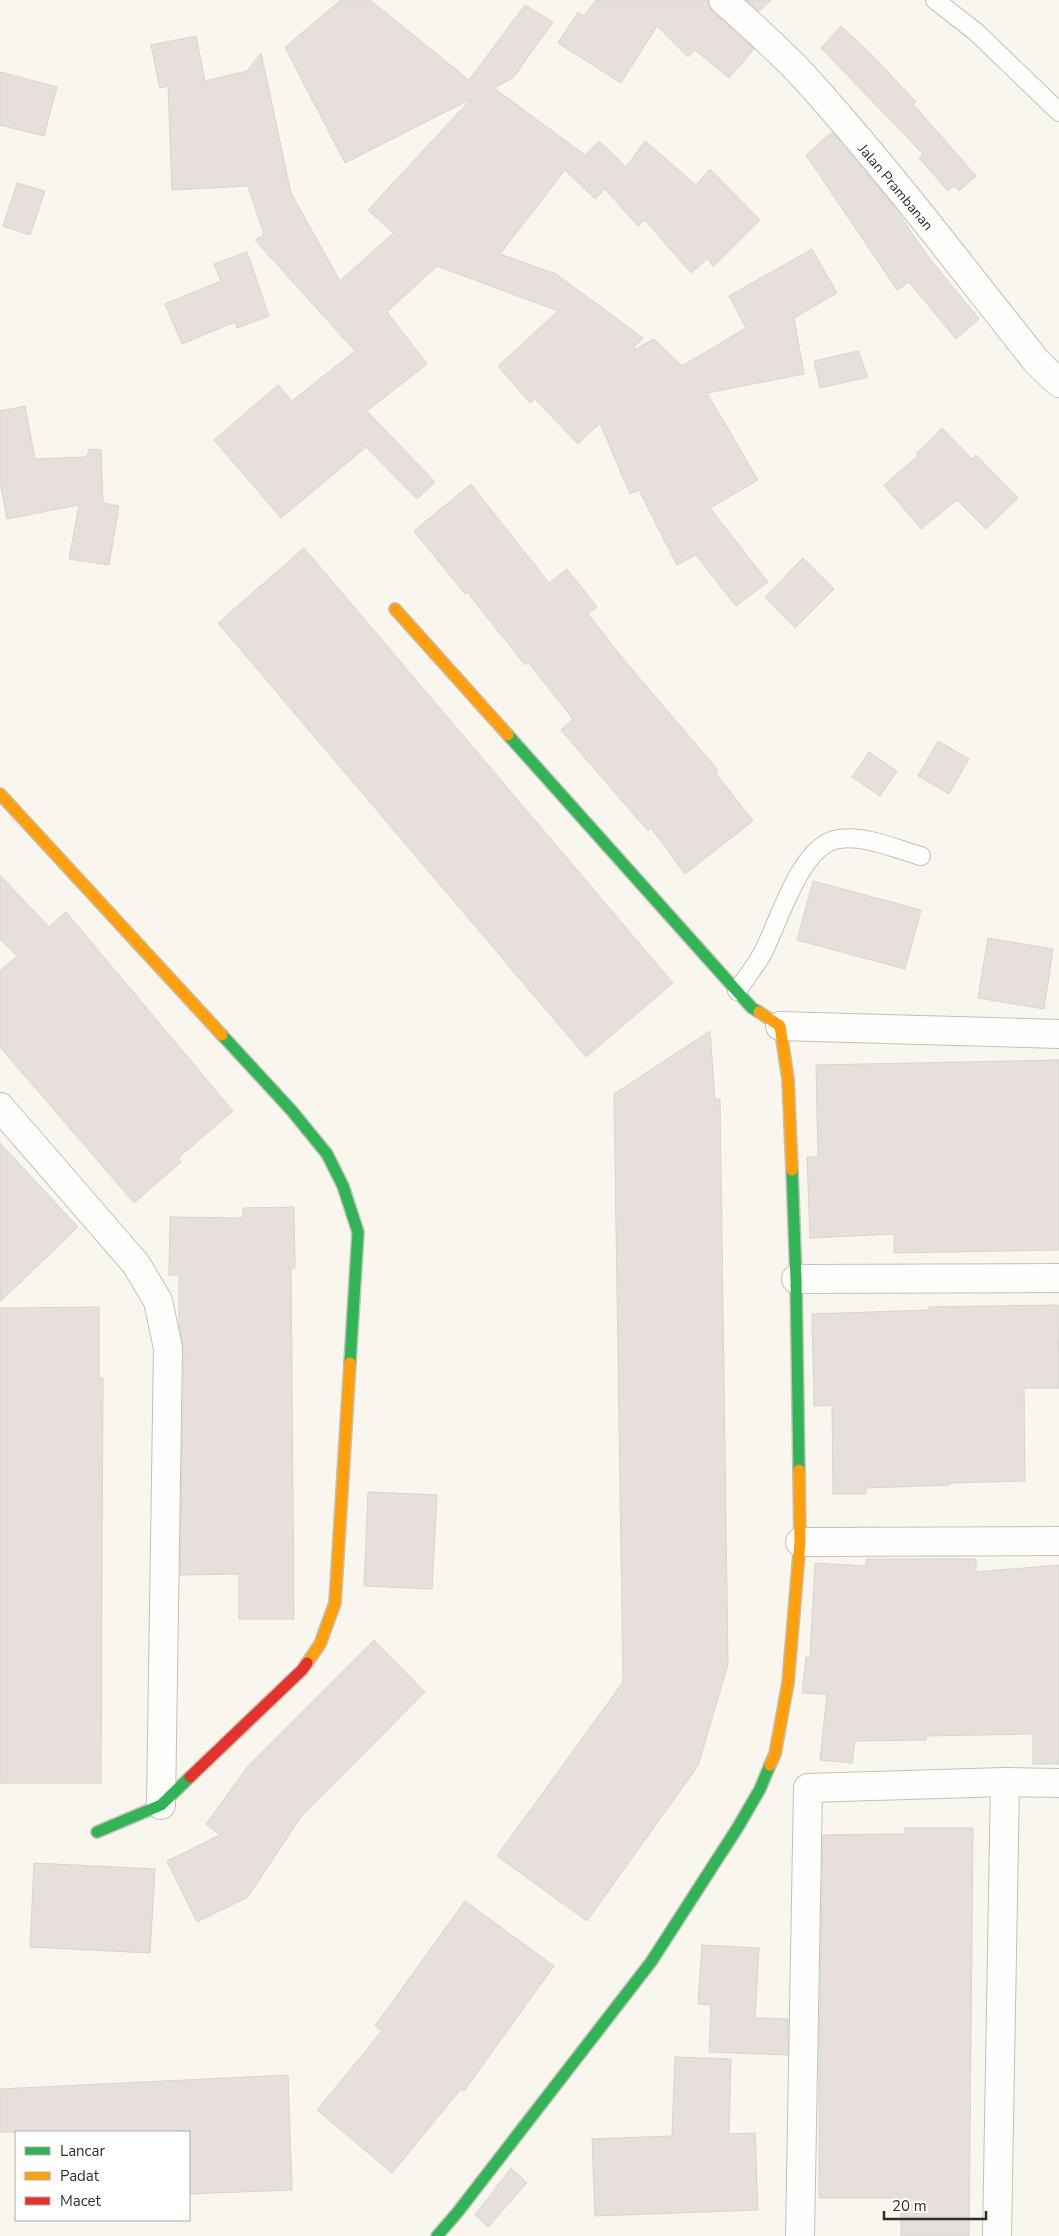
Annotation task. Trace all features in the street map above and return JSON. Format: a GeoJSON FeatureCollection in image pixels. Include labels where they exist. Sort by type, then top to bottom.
{"type":"FeatureCollection","features":[{"type":"Feature","properties":{"kind":"street","name":"Jalan Prambanan"},"geometry":{"type":"LineString","coordinates":[[723,0],[781,53],[808,81],[919,213],[1038,362],[1059,383]]}},
{"type":"Feature","properties":{"kind":"street"},"geometry":{"type":"LineString","coordinates":[[395,609],[752,1008],[780,1026],[1059,1034]]}},
{"type":"Feature","properties":{"kind":"street"},"geometry":{"type":"LineString","coordinates":[[0,794],[292,1111],[327,1154],[343,1186],[358,1232],[335,1603],[320,1644],[302,1670],[161,1805],[97,1832]]}},
{"type":"Feature","properties":{"kind":"street"},"geometry":{"type":"LineString","coordinates":[[437,2236],[457,2213],[651,1962],[738,1827],[760,1789],[775,1754],[788,1682],[800,1542],[796,1279],[788,1079],[780,1026]]}},
{"type":"Feature","properties":{"kind":"street"},"geometry":{"type":"LineString","coordinates":[[0,1107],[136,1264],[158,1301],[168,1348],[161,1805]]}},
{"type":"Feature","properties":{"kind":"street"},"geometry":{"type":"LineString","coordinates":[[796,1279],[1059,1278]]}},
{"type":"Feature","properties":{"kind":"street"},"geometry":{"type":"LineString","coordinates":[[800,1542],[1059,1541]]}},
{"type":"Feature","properties":{"kind":"street"},"geometry":{"type":"LineString","coordinates":[[800,2236],[808,1788],[1005,1782],[1059,1783]]}},
{"type":"Feature","properties":{"kind":"street"},"geometry":{"type":"LineString","coordinates":[[997,2236],[1005,1782]]}},
{"type":"Feature","properties":{"kind":"lane"},"geometry":{"type":"LineString","coordinates":[[935,0],[976,32],[1059,112]]}},
{"type":"Feature","properties":{"kind":"lane"},"geometry":{"type":"LineString","coordinates":[[737,991],[761,956],[782,907],[802,869],[821,847],[838,838],[865,840],[921,856]]}},
{"type":"Feature","properties":{"kind":"building"},"geometry":{"type":"Polygon","coordinates":[[[341,0],[370,0],[469,80],[525,5],[553,22],[513,78],[494,88],[585,155],[599,141],[626,167],[645,141],[696,185],[710,169],[760,220],[713,267],[708,258],[691,273],[645,220],[638,226],[605,189],[595,199],[565,170],[500,254],[556,274],[643,338],[634,347],[636,349],[654,339],[682,366],[746,328],[729,296],[812,249],[837,293],[794,318],[804,374],[707,393],[758,480],[710,508],[768,582],[736,606],[696,555],[677,565],[639,490],[630,494],[600,423],[578,444],[535,399],[530,403],[498,366],[558,311],[437,266],[387,312],[427,364],[367,411],[435,482],[417,499],[366,447],[281,518],[214,440],[278,385],[292,401],[355,351],[255,240],[264,235],[248,186],[172,190],[168,86],[160,88],[151,45],[196,36],[205,81],[247,71],[261,53],[291,193],[340,281],[393,233],[368,210],[471,99],[345,163],[285,47],[341,0]]]}},
{"type":"Feature","properties":{"kind":"building"},"geometry":{"type":"Polygon","coordinates":[[[596,0],[708,0],[713,12],[754,49],[729,78],[695,50],[688,57],[657,26],[621,83],[558,43],[578,12],[584,16],[596,0]]]}},
{"type":"Feature","properties":{"kind":"building"},"geometry":{"type":"Polygon","coordinates":[[[746,0],[771,0],[759,11],[746,0]]]}},
{"type":"Feature","properties":{"kind":"building"},"geometry":{"type":"Polygon","coordinates":[[[841,26],[873,56],[916,102],[913,104],[976,176],[959,191],[954,186],[948,191],[919,158],[923,154],[821,48],[841,26]]]}},
{"type":"Feature","properties":{"kind":"building"},"geometry":{"type":"Polygon","coordinates":[[[0,72],[57,87],[44,136],[0,125],[0,72]]]}},
{"type":"Feature","properties":{"kind":"building"},"geometry":{"type":"Polygon","coordinates":[[[832,132],[892,204],[930,259],[979,319],[956,339],[909,282],[897,290],[806,155],[832,132]]]}},
{"type":"Feature","properties":{"kind":"building"},"geometry":{"type":"Polygon","coordinates":[[[17,183],[45,191],[30,235],[3,226],[17,183]]]}},
{"type":"Feature","properties":{"kind":"building"},"geometry":{"type":"Polygon","coordinates":[[[247,252],[269,316],[237,328],[235,322],[182,344],[165,304],[221,281],[214,264],[247,252]]]}},
{"type":"Feature","properties":{"kind":"building"},"geometry":{"type":"Polygon","coordinates":[[[858,351],[868,377],[820,388],[814,361],[858,351]]]}},
{"type":"Feature","properties":{"kind":"building"},"geometry":{"type":"Polygon","coordinates":[[[25,406],[35,459],[87,457],[89,449],[101,450],[103,503],[119,506],[109,565],[69,559],[79,505],[7,519],[0,482],[0,411],[25,406]]]}},
{"type":"Feature","properties":{"kind":"building"},"geometry":{"type":"Polygon","coordinates":[[[942,428],[972,459],[976,455],[1018,498],[986,529],[957,500],[921,529],[884,485],[918,456],[916,454],[942,428]]]}},
{"type":"Feature","properties":{"kind":"building"},"geometry":{"type":"Polygon","coordinates":[[[471,484],[549,583],[567,569],[597,607],[588,614],[625,661],[718,770],[715,772],[753,821],[685,874],[651,828],[648,831],[561,730],[573,719],[528,662],[525,665],[467,592],[465,594],[414,531],[471,484]]]}},
{"type":"Feature","properties":{"kind":"building"},"geometry":{"type":"Polygon","coordinates":[[[304,548],[673,983],[586,1057],[218,623],[304,548]]]}},
{"type":"Feature","properties":{"kind":"building"},"geometry":{"type":"Polygon","coordinates":[[[803,558],[834,589],[795,628],[765,597],[803,558]]]}},
{"type":"Feature","properties":{"kind":"building"},"geometry":{"type":"Polygon","coordinates":[[[938,741],[969,759],[949,794],[918,776],[938,741]]]}},
{"type":"Feature","properties":{"kind":"building"},"geometry":{"type":"Polygon","coordinates":[[[869,752],[897,771],[880,796],[852,777],[869,752]]]}},
{"type":"Feature","properties":{"kind":"building"},"geometry":{"type":"Polygon","coordinates":[[[0,875],[49,927],[66,912],[233,1111],[178,1158],[181,1162],[134,1203],[0,1047],[0,971],[17,956],[0,939],[0,875]]]}},
{"type":"Feature","properties":{"kind":"building"},"geometry":{"type":"Polygon","coordinates":[[[813,881],[921,910],[905,969],[797,940],[813,881]]]}},
{"type":"Feature","properties":{"kind":"building"},"geometry":{"type":"Polygon","coordinates":[[[988,938],[1053,949],[1044,1009],[978,998],[988,938]]]}},
{"type":"Feature","properties":{"kind":"building"},"geometry":{"type":"Polygon","coordinates":[[[710,1031],[715,1099],[720,1099],[728,1664],[698,1766],[587,1921],[497,1856],[623,1682],[614,1094],[710,1031]]]}},
{"type":"Feature","properties":{"kind":"building"},"geometry":{"type":"Polygon","coordinates":[[[1059,1060],[1059,1250],[894,1253],[894,1234],[810,1238],[807,1157],[818,1157],[816,1065],[1059,1060]]]}},
{"type":"Feature","properties":{"kind":"building"},"geometry":{"type":"Polygon","coordinates":[[[0,1143],[78,1227],[0,1302],[0,1143]]]}},
{"type":"Feature","properties":{"kind":"building"},"geometry":{"type":"Polygon","coordinates":[[[294,1207],[295,1268],[291,1268],[294,1619],[239,1619],[239,1574],[180,1575],[184,1348],[179,1326],[179,1275],[169,1275],[170,1217],[243,1218],[243,1208],[294,1207]]]}},
{"type":"Feature","properties":{"kind":"building"},"geometry":{"type":"Polygon","coordinates":[[[1058,1305],[1059,1388],[1024,1388],[1025,1481],[866,1488],[866,1494],[833,1494],[832,1405],[814,1406],[812,1314],[929,1310],[929,1307],[1058,1305]]]}},
{"type":"Feature","properties":{"kind":"building"},"geometry":{"type":"Polygon","coordinates":[[[99,1307],[99,1378],[103,1378],[101,1783],[0,1783],[0,1308],[99,1307]]]}},
{"type":"Feature","properties":{"kind":"building"},"geometry":{"type":"Polygon","coordinates":[[[368,1492],[437,1495],[432,1589],[364,1586],[368,1492]]]}},
{"type":"Feature","properties":{"kind":"building"},"geometry":{"type":"Polygon","coordinates":[[[866,1559],[976,1559],[976,1572],[1059,1565],[1059,1764],[1033,1764],[1033,1734],[926,1736],[926,1740],[855,1741],[852,1763],[820,1760],[827,1694],[802,1693],[806,1657],[810,1657],[815,1563],[866,1566],[866,1559]]]}},
{"type":"Feature","properties":{"kind":"building"},"geometry":{"type":"Polygon","coordinates":[[[374,1640],[425,1692],[300,1818],[248,1897],[197,1922],[167,1861],[220,1835],[206,1824],[248,1766],[374,1640]]]}},
{"type":"Feature","properties":{"kind":"building"},"geometry":{"type":"Polygon","coordinates":[[[905,1828],[973,1828],[969,2236],[901,2236],[901,2198],[819,2198],[819,2056],[823,1835],[905,1834],[905,1828]]]}},
{"type":"Feature","properties":{"kind":"building"},"geometry":{"type":"Polygon","coordinates":[[[34,1863],[155,1869],[150,1953],[30,1947],[34,1863]]]}},
{"type":"Feature","properties":{"kind":"building"},"geometry":{"type":"Polygon","coordinates":[[[465,1901],[554,1966],[464,2091],[461,2089],[392,2173],[317,2110],[382,2031],[375,2026],[465,1901]]]}},
{"type":"Feature","properties":{"kind":"building"},"geometry":{"type":"Polygon","coordinates":[[[702,1945],[759,1948],[755,2018],[788,2019],[788,2055],[709,2052],[711,2005],[698,2004],[702,1945]]]}},
{"type":"Feature","properties":{"kind":"building"},"geometry":{"type":"Polygon","coordinates":[[[675,2057],[731,2059],[729,2134],[755,2133],[758,2210],[595,2216],[592,2139],[672,2136],[675,2057]]]}},
{"type":"Feature","properties":{"kind":"building"},"geometry":{"type":"Polygon","coordinates":[[[288,2075],[292,2190],[190,2194],[190,2131],[0,2132],[0,2089],[288,2075]]]}},
{"type":"Feature","properties":{"kind":"building"},"geometry":{"type":"Polygon","coordinates":[[[511,2168],[527,2183],[488,2227],[475,2215],[511,2168]]]}},
{"type":"Feature","properties":{"kind":"traffic: fast"},"geometry":{"type":"LineString","coordinates":[[508,735],[752,1008],[759,1012]]}},
{"type":"Feature","properties":{"kind":"traffic: fast"},"geometry":{"type":"LineString","coordinates":[[222,1035],[292,1111],[327,1154],[343,1186],[358,1232],[350,1363]]}},
{"type":"Feature","properties":{"kind":"traffic: fast"},"geometry":{"type":"LineString","coordinates":[[792,1170],[799,1470]]}},
{"type":"Feature","properties":{"kind":"traffic: fast"},"geometry":{"type":"LineString","coordinates":[[437,2236],[457,2213],[651,1962],[738,1827],[760,1789],[770,1765]]}},
{"type":"Feature","properties":{"kind":"traffic: fast"},"geometry":{"type":"LineString","coordinates":[[97,1832],[161,1805],[190,1777]]}},
{"type":"Feature","properties":{"kind":"traffic: slow"},"geometry":{"type":"LineString","coordinates":[[395,609],[508,735]]}},
{"type":"Feature","properties":{"kind":"traffic: slow"},"geometry":{"type":"LineString","coordinates":[[0,794],[222,1035]]}},
{"type":"Feature","properties":{"kind":"traffic: slow"},"geometry":{"type":"LineString","coordinates":[[759,1012],[780,1026],[788,1079],[792,1170]]}},
{"type":"Feature","properties":{"kind":"traffic: slow"},"geometry":{"type":"LineString","coordinates":[[307,1663],[320,1644],[335,1603],[350,1363]]}},
{"type":"Feature","properties":{"kind":"traffic: slow"},"geometry":{"type":"LineString","coordinates":[[770,1765],[775,1754],[788,1683],[800,1542],[799,1470]]}},
{"type":"Feature","properties":{"kind":"traffic: jam"},"geometry":{"type":"LineString","coordinates":[[190,1777],[302,1670],[307,1663]]}}]}
